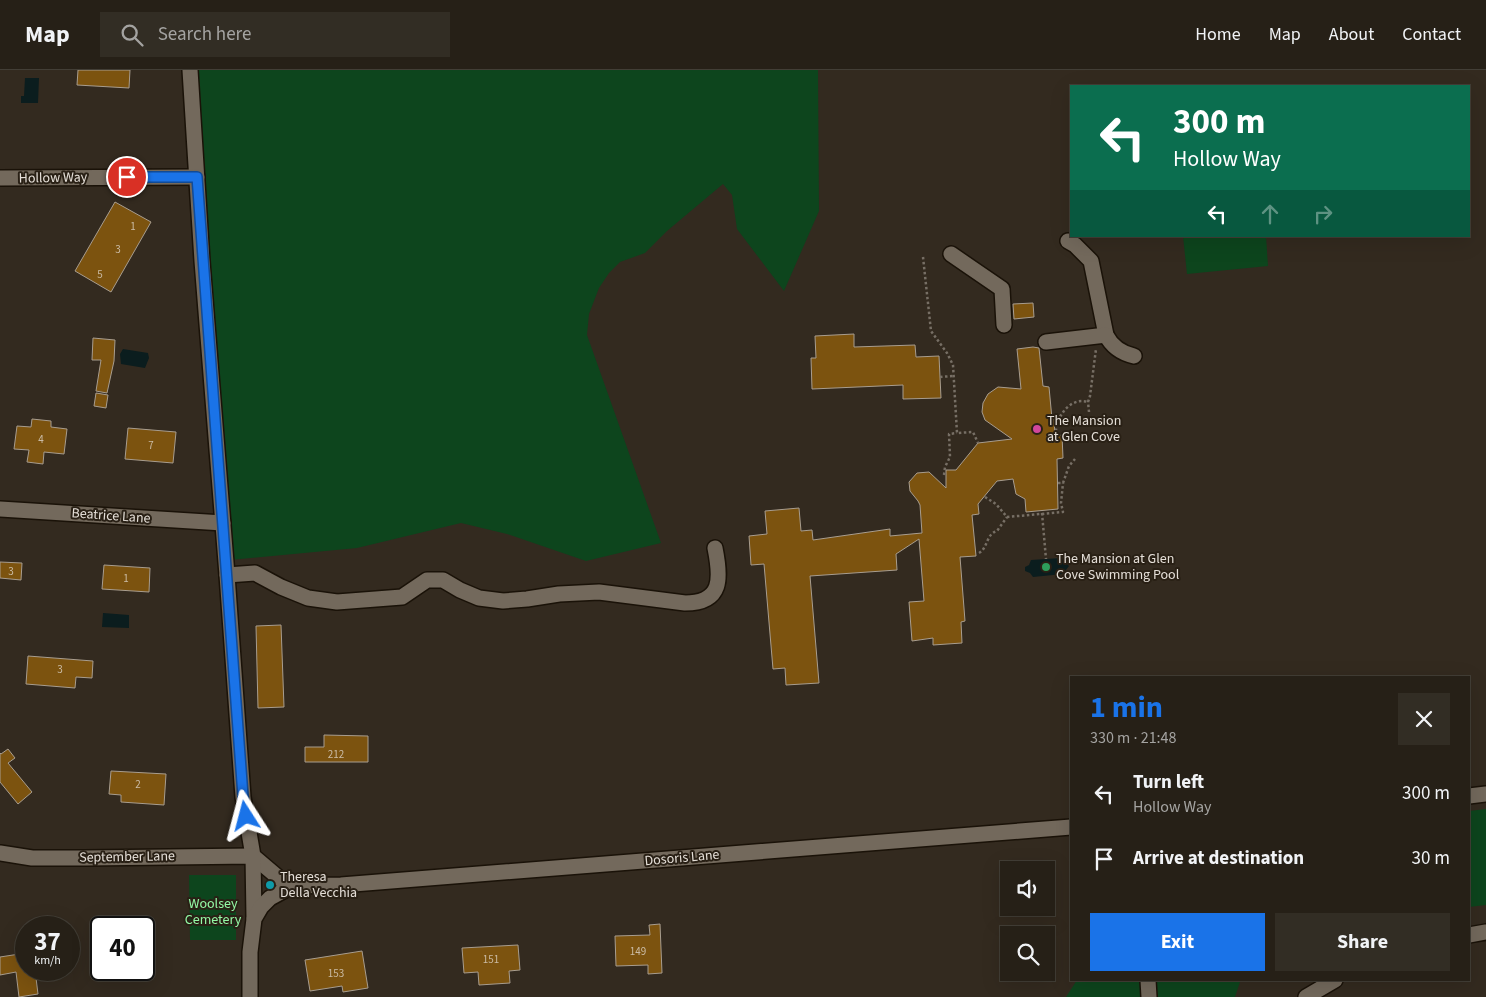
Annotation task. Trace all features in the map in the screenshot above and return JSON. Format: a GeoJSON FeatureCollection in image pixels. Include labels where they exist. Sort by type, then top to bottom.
{"type":"FeatureCollection","features":[{"type":"Feature","properties":{"kind":"street"},"geometry":{"type":"LineString","coordinates":[[190,70],[243,796],[253,856],[254,919],[250,952],[250,997]]}},
{"type":"Feature","properties":{"kind":"street","name":"Hollow Way"},"geometry":{"type":"LineString","coordinates":[[0,178],[197,177]]}},
{"type":"Feature","properties":{"kind":"street"},"geometry":{"type":"LineString","coordinates":[[1068,241],[1075,245],[1091,262],[1102,335],[1120,351],[1134,356]]}},
{"type":"Feature","properties":{"kind":"street"},"geometry":{"type":"LineString","coordinates":[[950,254],[1002,289],[1004,324]]}},
{"type":"Feature","properties":{"kind":"street"},"geometry":{"type":"LineString","coordinates":[[1046,342],[1102,335]]}},
{"type":"Feature","properties":{"kind":"street","name":"Beatrice Lane"},"geometry":{"type":"LineString","coordinates":[[0,508],[223,523]]}},
{"type":"Feature","properties":{"kind":"street"},"geometry":{"type":"LineString","coordinates":[[227,575],[255,573],[308,598],[338,602],[402,597],[427,580],[443,580],[479,598],[503,601],[559,594],[599,592],[685,603],[699,603],[710,597],[717,586],[719,571],[715,548]]}},
{"type":"Feature","properties":{"kind":"street"},"geometry":{"type":"LineString","coordinates":[[1470,796],[1486,794]]}},
{"type":"Feature","properties":{"kind":"street","name":"Dosoris Lane"},"geometry":{"type":"LineString","coordinates":[[292,886],[359,884],[1070,827]]}},
{"type":"Feature","properties":{"kind":"street","name":"September Lane"},"geometry":{"type":"LineString","coordinates":[[0,853],[32,858],[253,856]]}},
{"type":"Feature","properties":{"kind":"street"},"geometry":{"type":"LineString","coordinates":[[253,856],[280,879],[292,886]]}},
{"type":"Feature","properties":{"kind":"street"},"geometry":{"type":"LineString","coordinates":[[254,919],[261,907],[270,898],[292,886]]}},
{"type":"Feature","properties":{"kind":"street"},"geometry":{"type":"LineString","coordinates":[[1470,935],[1486,932]]}},
{"type":"Feature","properties":{"kind":"street"},"geometry":{"type":"LineString","coordinates":[[1148,981],[1150,997]]}},
{"type":"Feature","properties":{"kind":"street"},"geometry":{"type":"LineString","coordinates":[[1306,997],[1333,981]]}},
{"type":"Feature","properties":{"kind":"path"},"geometry":{"type":"LineString","coordinates":[[922,257],[931,331],[952,360],[957,433]]}},
{"type":"Feature","properties":{"kind":"path"},"geometry":{"type":"LineString","coordinates":[[1089,412],[1088,402],[1102,335]]}},
{"type":"Feature","properties":{"kind":"path"},"geometry":{"type":"LineString","coordinates":[[940,377],[953,376]]}},
{"type":"Feature","properties":{"kind":"path"},"geometry":{"type":"LineString","coordinates":[[1056,436],[1055,426],[1058,418],[1075,402],[1083,400],[1088,402]]}},
{"type":"Feature","properties":{"kind":"path"},"geometry":{"type":"LineString","coordinates":[[944,475],[945,467],[950,458],[949,434],[973,432],[978,443]]}},
{"type":"Feature","properties":{"kind":"path"},"geometry":{"type":"LineString","coordinates":[[979,553],[984,550],[990,536],[993,532],[997,531],[1007,517],[1063,512],[1061,504],[1063,482],[1069,466],[1075,460]]}},
{"type":"Feature","properties":{"kind":"path"},"geometry":{"type":"LineString","coordinates":[[1058,483],[1063,482]]}},
{"type":"Feature","properties":{"kind":"path"},"geometry":{"type":"LineString","coordinates":[[985,496],[996,504],[1007,517]]}},
{"type":"Feature","properties":{"kind":"path"},"geometry":{"type":"LineString","coordinates":[[1042,513],[1046,559]]}},
{"type":"Feature","properties":{"kind":"green space"},"geometry":{"type":"Polygon","coordinates":[[[191,70],[818,70],[819,211],[784,291],[737,229],[732,195],[723,184],[667,231],[645,253],[620,262],[609,273],[599,288],[589,314],[587,335],[661,543],[586,561],[507,534],[461,523],[357,548],[230,560],[191,70]]]}},
{"type":"Feature","properties":{"kind":"green space"},"geometry":{"type":"Polygon","coordinates":[[[1183,237],[1266,237],[1268,266],[1187,274],[1183,237]]]}},
{"type":"Feature","properties":{"kind":"green space"},"geometry":{"type":"Polygon","coordinates":[[[1486,809],[1486,905],[1470,907],[1470,811],[1486,809]]]}},
{"type":"Feature","properties":{"kind":"green space","name":"Woolsey Cemetery"},"geometry":{"type":"Polygon","coordinates":[[[189,875],[236,875],[236,940],[190,940],[189,875]]]}},
{"type":"Feature","properties":{"kind":"green space"},"geometry":{"type":"Polygon","coordinates":[[[1076,981],[1242,981],[1235,997],[1066,997],[1076,981]]]}},
{"type":"Feature","properties":{"kind":"shaded area"},"geometry":{"type":"Polygon","coordinates":[[[25,78],[39,78],[38,103],[21,103],[21,96],[24,96],[25,78]]]}},
{"type":"Feature","properties":{"kind":"shaded area"},"geometry":{"type":"Polygon","coordinates":[[[123,349],[148,353],[149,358],[145,368],[121,364],[120,354],[123,349]]]}},
{"type":"Feature","properties":{"kind":"shaded area","name":"The Mansion at Glen Cove Swimming Pool"},"geometry":{"type":"Polygon","coordinates":[[[1061,558],[1069,566],[1063,574],[1033,577],[1025,571],[1025,567],[1029,565],[1031,560],[1061,558]]]}},
{"type":"Feature","properties":{"kind":"shaded area"},"geometry":{"type":"Polygon","coordinates":[[[103,613],[129,615],[129,628],[102,627],[103,613]]]}},
{"type":"Feature","properties":{"kind":"building"},"geometry":{"type":"Polygon","coordinates":[[[78,70],[130,70],[129,88],[77,85],[78,70]]]}},
{"type":"Feature","properties":{"kind":"building"},"geometry":{"type":"Polygon","coordinates":[[[115,202],[151,222],[111,292],[75,271],[115,202]]]}},
{"type":"Feature","properties":{"kind":"building"},"geometry":{"type":"Polygon","coordinates":[[[1033,303],[1034,317],[1014,319],[1013,304],[1033,303]]]}},
{"type":"Feature","properties":{"kind":"building"},"geometry":{"type":"Polygon","coordinates":[[[854,334],[854,347],[915,345],[916,357],[939,356],[941,398],[903,399],[903,385],[812,389],[811,358],[816,358],[815,336],[854,334]]]}},
{"type":"Feature","properties":{"kind":"building"},"geometry":{"type":"Polygon","coordinates":[[[93,338],[115,340],[114,361],[107,393],[96,391],[101,360],[92,360],[93,338]]]}},
{"type":"Feature","properties":{"kind":"building"},"geometry":{"type":"Polygon","coordinates":[[[1039,348],[1043,386],[1049,387],[1055,436],[1062,435],[1063,458],[1057,459],[1058,509],[1026,512],[1025,499],[1016,494],[1013,479],[997,481],[978,504],[979,514],[972,515],[976,556],[960,557],[965,621],[961,622],[962,643],[933,645],[933,638],[912,641],[909,602],[924,601],[919,539],[896,554],[897,570],[810,576],[819,683],[786,685],[785,668],[773,669],[764,564],[751,565],[749,536],[767,534],[765,511],[799,508],[801,531],[812,530],[813,540],[890,529],[890,536],[922,533],[920,505],[910,491],[909,482],[917,473],[929,472],[946,488],[946,470],[956,470],[978,443],[1012,439],[985,420],[982,412],[983,403],[988,394],[998,387],[1021,389],[1017,349],[1039,348]]]}},
{"type":"Feature","properties":{"kind":"building"},"geometry":{"type":"Polygon","coordinates":[[[96,393],[108,395],[106,408],[94,406],[96,393]]]}},
{"type":"Feature","properties":{"kind":"building"},"geometry":{"type":"Polygon","coordinates":[[[32,419],[51,421],[51,427],[67,429],[64,454],[44,452],[43,464],[27,462],[29,450],[14,449],[17,426],[31,427],[32,419]]]}},
{"type":"Feature","properties":{"kind":"building"},"geometry":{"type":"Polygon","coordinates":[[[128,428],[176,432],[173,463],[125,459],[128,428]]]}},
{"type":"Feature","properties":{"kind":"building"},"geometry":{"type":"Polygon","coordinates":[[[0,562],[22,563],[21,580],[0,578],[0,562]]]}},
{"type":"Feature","properties":{"kind":"building"},"geometry":{"type":"Polygon","coordinates":[[[104,565],[150,568],[149,592],[102,589],[104,565]]]}},
{"type":"Feature","properties":{"kind":"building"},"geometry":{"type":"Polygon","coordinates":[[[281,625],[284,707],[258,708],[256,626],[281,625]]]}},
{"type":"Feature","properties":{"kind":"building"},"geometry":{"type":"Polygon","coordinates":[[[28,656],[93,661],[92,678],[76,677],[75,688],[26,684],[28,656]]]}},
{"type":"Feature","properties":{"kind":"building"},"geometry":{"type":"Polygon","coordinates":[[[324,735],[368,736],[368,762],[305,762],[305,747],[324,747],[324,735]]]}},
{"type":"Feature","properties":{"kind":"building"},"geometry":{"type":"Polygon","coordinates":[[[8,749],[15,758],[8,763],[32,792],[18,804],[0,782],[0,753],[8,749]]]}},
{"type":"Feature","properties":{"kind":"building"},"geometry":{"type":"Polygon","coordinates":[[[111,771],[166,774],[164,805],[121,802],[121,795],[109,794],[111,771]]]}},
{"type":"Feature","properties":{"kind":"building"},"geometry":{"type":"Polygon","coordinates":[[[660,924],[662,973],[648,974],[648,965],[616,966],[615,936],[650,935],[649,925],[660,924]]]}},
{"type":"Feature","properties":{"kind":"building"},"geometry":{"type":"Polygon","coordinates":[[[518,945],[520,970],[509,971],[510,983],[479,985],[478,972],[464,973],[462,948],[518,945]]]}},
{"type":"Feature","properties":{"kind":"building"},"geometry":{"type":"Polygon","coordinates":[[[362,951],[368,988],[343,992],[342,986],[310,991],[305,960],[362,951]]]}},
{"type":"Feature","properties":{"kind":"building"},"geometry":{"type":"Polygon","coordinates":[[[15,955],[15,972],[0,975],[0,957],[15,955]]]}},
{"type":"Feature","properties":{"kind":"building"},"geometry":{"type":"Polygon","coordinates":[[[17,981],[36,981],[38,994],[19,997],[17,981]]]}},
{"type":"Feature","properties":{"kind":"place","name":"The Mansion at Glen Cove"},"geometry":{"type":"Point","coordinates":[1037,429]}},
{"type":"Feature","properties":{"kind":"place","name":"The Mansion at Glen Cove Swimming Pool"},"geometry":{"type":"Point","coordinates":[1046,567]}},
{"type":"Feature","properties":{"kind":"place","name":"Theresa Della Vecchia"},"geometry":{"type":"Point","coordinates":[270,885]}},
{"type":"Feature","properties":{"kind":"route"},"geometry":{"type":"LineString","coordinates":[[127,177],[197,177],[246,816]]}}]}
